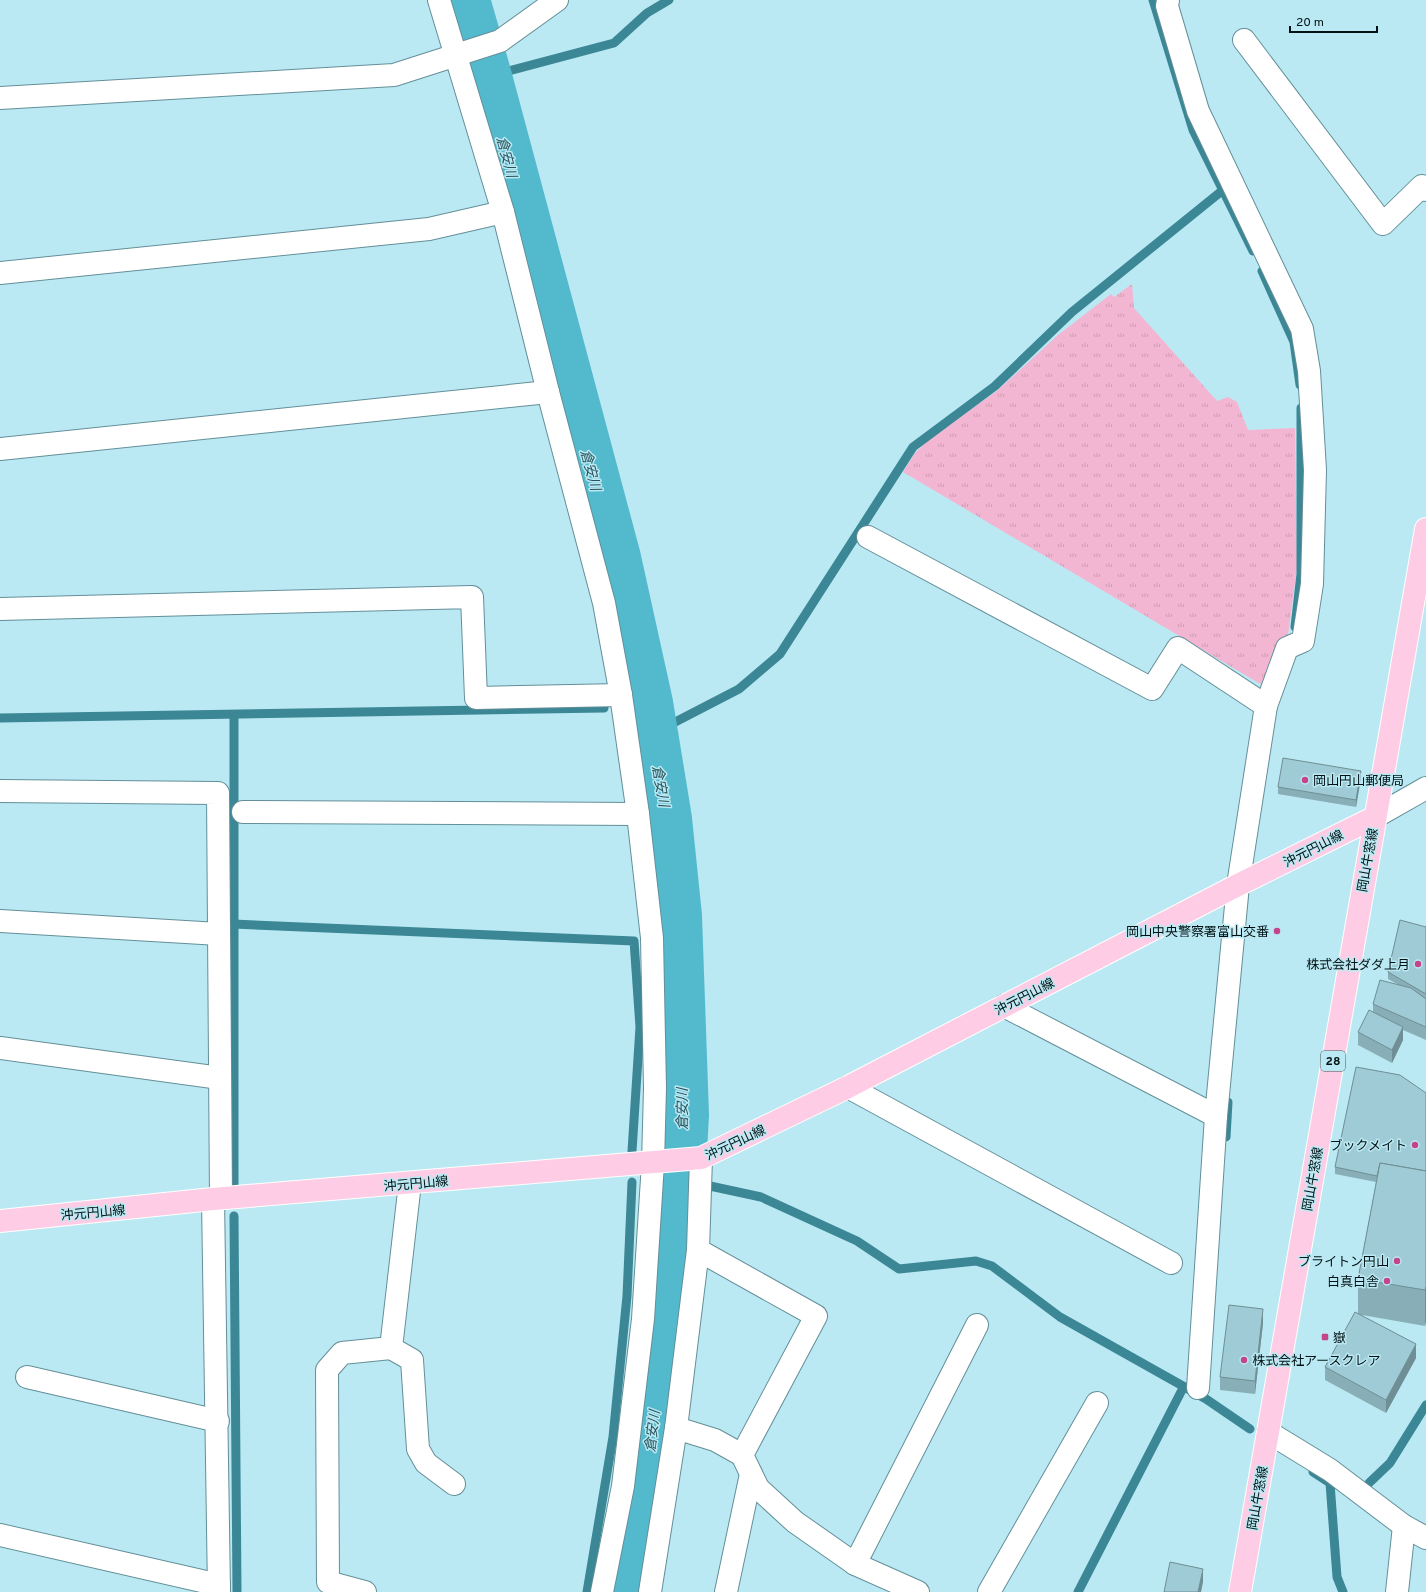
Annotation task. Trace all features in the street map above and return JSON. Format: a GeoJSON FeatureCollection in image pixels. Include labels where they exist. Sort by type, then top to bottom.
{"type":"FeatureCollection","features":[{"type":"Feature","properties":{"kind":"main road","name":"岡山牛窓線"},"geometry":{"type":"LineString","coordinates":[[1240,1592],[1426,529]]}},
{"type":"Feature","properties":{"kind":"main road","name":"沖元円山線"},"geometry":{"type":"LineString","coordinates":[[0,1220],[217,1199],[697,1158],[848,1087],[1238,885],[1375,817]]}},
{"type":"Feature","properties":{"kind":"street"},"geometry":{"type":"LineString","coordinates":[[439,0],[459,54],[503,212],[548,392],[604,603],[621,695],[638,814],[652,938],[655,1088],[660,1162],[623,1486],[602,1592]]}},
{"type":"Feature","properties":{"kind":"street"},"geometry":{"type":"LineString","coordinates":[[0,98],[394,75],[500,41],[557,0]]}},
{"type":"Feature","properties":{"kind":"street"},"geometry":{"type":"LineString","coordinates":[[1168,0],[1167,6],[1198,111],[1302,329],[1309,371],[1315,470],[1312,584],[1303,641],[1287,648],[1266,706],[1238,885],[1216,1116],[1198,1388]]}},
{"type":"Feature","properties":{"kind":"street"},"geometry":{"type":"LineString","coordinates":[[1244,40],[1384,224],[1422,186],[1426,190]]}},
{"type":"Feature","properties":{"kind":"street"},"geometry":{"type":"LineString","coordinates":[[0,273],[429,229],[503,212]]}},
{"type":"Feature","properties":{"kind":"street"},"geometry":{"type":"LineString","coordinates":[[0,448],[548,392]]}},
{"type":"Feature","properties":{"kind":"street"},"geometry":{"type":"LineString","coordinates":[[868,537],[1152,689],[1178,648],[1266,706]]}},
{"type":"Feature","properties":{"kind":"street"},"geometry":{"type":"LineString","coordinates":[[0,609],[472,597],[476,698],[621,695]]}},
{"type":"Feature","properties":{"kind":"street"},"geometry":{"type":"LineString","coordinates":[[1375,817],[1426,788]]}},
{"type":"Feature","properties":{"kind":"street"},"geometry":{"type":"LineString","coordinates":[[0,791],[218,792],[220,1078],[217,1199],[219,1589],[0,1535]]}},
{"type":"Feature","properties":{"kind":"street"},"geometry":{"type":"LineString","coordinates":[[243,812],[638,814]]}},
{"type":"Feature","properties":{"kind":"street"},"geometry":{"type":"LineString","coordinates":[[0,921],[219,934]]}},
{"type":"Feature","properties":{"kind":"street"},"geometry":{"type":"LineString","coordinates":[[1004,1006],[1216,1116]]}},
{"type":"Feature","properties":{"kind":"street"},"geometry":{"type":"LineString","coordinates":[[0,1048],[220,1078]]}},
{"type":"Feature","properties":{"kind":"street"},"geometry":{"type":"LineString","coordinates":[[848,1087],[1170,1263]]}},
{"type":"Feature","properties":{"kind":"street"},"geometry":{"type":"LineString","coordinates":[[650,1592],[676,1428],[698,1250],[697,1158]]}},
{"type":"Feature","properties":{"kind":"street"},"geometry":{"type":"LineString","coordinates":[[391,1348],[410,1183]]}},
{"type":"Feature","properties":{"kind":"street"},"geometry":{"type":"LineString","coordinates":[[698,1250],[816,1316],[746,1465],[726,1592]]}},
{"type":"Feature","properties":{"kind":"street"},"geometry":{"type":"LineString","coordinates":[[855,1564],[976,1325]]}},
{"type":"Feature","properties":{"kind":"street"},"geometry":{"type":"LineString","coordinates":[[365,1592],[328,1582],[327,1370],[342,1353],[391,1348],[412,1360],[418,1449],[426,1464],[454,1484]]}},
{"type":"Feature","properties":{"kind":"street"},"geometry":{"type":"LineString","coordinates":[[27,1377],[218,1421]]}},
{"type":"Feature","properties":{"kind":"street"},"geometry":{"type":"LineString","coordinates":[[989,1592],[1097,1403]]}},
{"type":"Feature","properties":{"kind":"street"},"geometry":{"type":"LineString","coordinates":[[676,1428],[715,1440],[746,1465],[758,1488],[795,1522],[855,1564],[918,1592]]}},
{"type":"Feature","properties":{"kind":"street"},"geometry":{"type":"LineString","coordinates":[[1268,1432],[1330,1470],[1404,1526],[1426,1538]]}},
{"type":"Feature","properties":{"kind":"street"},"geometry":{"type":"LineString","coordinates":[[1397,1592],[1404,1526]]}},
{"type":"Feature","properties":{"kind":"green space"},"geometry":{"type":"Polygon","coordinates":[[[1132,284],[1134,308],[1217,401],[1228,397],[1237,402],[1248,430],[1295,428],[1297,568],[1288,635],[1281,646],[1267,688],[903,472],[915,453],[926,442],[998,390],[1058,335],[1111,294],[1114,297],[1132,284]]]}},
{"type":"Feature","properties":{"kind":"building"},"geometry":{"type":"Polygon","coordinates":[[[1283,758],[1361,771],[1356,800],[1278,787],[1283,758]]]}},
{"type":"Feature","properties":{"kind":"building"},"geometry":{"type":"Polygon","coordinates":[[[1400,920],[1426,927],[1426,994],[1388,972],[1400,920]]]}},
{"type":"Feature","properties":{"kind":"building"},"geometry":{"type":"Polygon","coordinates":[[[1380,980],[1411,988],[1426,999],[1426,1027],[1373,1004],[1380,980]]]}},
{"type":"Feature","properties":{"kind":"building"},"geometry":{"type":"Polygon","coordinates":[[[1369,1010],[1403,1027],[1392,1050],[1358,1032],[1369,1010]]]}},
{"type":"Feature","properties":{"kind":"building"},"geometry":{"type":"Polygon","coordinates":[[[1356,1067],[1400,1075],[1426,1093],[1426,1171],[1380,1163],[1377,1176],[1335,1167],[1356,1067]]]}},
{"type":"Feature","properties":{"kind":"building","name":"ブライトン円山"},"geometry":{"type":"Polygon","coordinates":[[[1380,1163],[1426,1171],[1425,1290],[1358,1279],[1380,1163]]]}},
{"type":"Feature","properties":{"kind":"building"},"geometry":{"type":"Polygon","coordinates":[[[1229,1305],[1263,1309],[1255,1381],[1220,1377],[1229,1305]]]}},
{"type":"Feature","properties":{"kind":"building"},"geometry":{"type":"Polygon","coordinates":[[[1355,1312],[1416,1344],[1386,1400],[1325,1367],[1355,1312]]]}},
{"type":"Feature","properties":{"kind":"building"},"geometry":{"type":"Polygon","coordinates":[[[1170,1562],[1203,1569],[1198,1592],[1164,1592],[1170,1562]]]}},
{"type":"Feature","properties":{"kind":"waterway","name":"倉安川"},"geometry":{"type":"LineString","coordinates":[[464,0],[615,558],[647,703],[666,819],[676,916],[683,1115],[679,1187],[650,1448],[627,1592]]}},
{"type":"Feature","properties":{"kind":"waterway"},"geometry":{"type":"LineString","coordinates":[[486,77],[614,43],[647,13],[669,0]]}},
{"type":"Feature","properties":{"kind":"waterway"},"geometry":{"type":"LineString","coordinates":[[1153,0],[1193,130],[1253,251]]}},
{"type":"Feature","properties":{"kind":"waterway"},"geometry":{"type":"LineString","coordinates":[[652,734],[739,689],[780,654],[913,447],[995,386],[1072,312],[1223,190]]}},
{"type":"Feature","properties":{"kind":"waterway"},"geometry":{"type":"LineString","coordinates":[[1262,271],[1294,342],[1300,385]]}},
{"type":"Feature","properties":{"kind":"waterway"},"geometry":{"type":"LineString","coordinates":[[1295,627],[1301,574],[1301,408]]}},
{"type":"Feature","properties":{"kind":"waterway"},"geometry":{"type":"LineString","coordinates":[[635,707],[647,703]]}},
{"type":"Feature","properties":{"kind":"waterway"},"geometry":{"type":"LineString","coordinates":[[0,718],[604,708]]}},
{"type":"Feature","properties":{"kind":"waterway"},"geometry":{"type":"LineString","coordinates":[[234,715],[234,1185]]}},
{"type":"Feature","properties":{"kind":"waterway"},"geometry":{"type":"LineString","coordinates":[[233,924],[634,941],[640,1027],[632,1151]]}},
{"type":"Feature","properties":{"kind":"waterway"},"geometry":{"type":"LineString","coordinates":[[1226,1137],[1228,1102]]}},
{"type":"Feature","properties":{"kind":"waterway"},"geometry":{"type":"LineString","coordinates":[[587,1592],[613,1437],[627,1296],[632,1182]]}},
{"type":"Feature","properties":{"kind":"waterway","name":"倉安川"},"geometry":{"type":"LineString","coordinates":[[679,1187],[687,1186]]}},
{"type":"Feature","properties":{"kind":"waterway"},"geometry":{"type":"LineString","coordinates":[[710,1186],[761,1197],[857,1241],[899,1269],[976,1261],[992,1266],[1060,1317],[1206,1399],[1250,1429]]}},
{"type":"Feature","properties":{"kind":"waterway"},"geometry":{"type":"LineString","coordinates":[[234,1216],[237,1592]]}},
{"type":"Feature","properties":{"kind":"waterway"},"geometry":{"type":"LineString","coordinates":[[1078,1592],[1183,1388]]}},
{"type":"Feature","properties":{"kind":"waterway"},"geometry":{"type":"LineString","coordinates":[[1369,1483],[1390,1463],[1426,1405]]}},
{"type":"Feature","properties":{"kind":"waterway"},"geometry":{"type":"LineString","coordinates":[[1313,1472],[1330,1483],[1337,1577],[1343,1592]]}},
{"type":"Feature","properties":{"kind":"place","name":"岡山円山郵便局"},"geometry":{"type":"Point","coordinates":[1305,780]}},
{"type":"Feature","properties":{"kind":"place","name":"岡山中央警察署富山交番"},"geometry":{"type":"Point","coordinates":[1277,931]}},
{"type":"Feature","properties":{"kind":"place","name":"株式会社ダダ上月"},"geometry":{"type":"Point","coordinates":[1418,964]}},
{"type":"Feature","properties":{"kind":"place","name":"ブックメイト"},"geometry":{"type":"Point","coordinates":[1415,1145]}},
{"type":"Feature","properties":{"kind":"place","name":"ブライトン円山"},"geometry":{"type":"Point","coordinates":[1397,1261]}},
{"type":"Feature","properties":{"kind":"place","name":"白真白舎"},"geometry":{"type":"Point","coordinates":[1387,1281]}},
{"type":"Feature","properties":{"kind":"place","name":"嶽"},"geometry":{"type":"Point","coordinates":[1325,1337]}},
{"type":"Feature","properties":{"kind":"place","name":"株式会社アースクレア"},"geometry":{"type":"Point","coordinates":[1244,1360]}}]}
